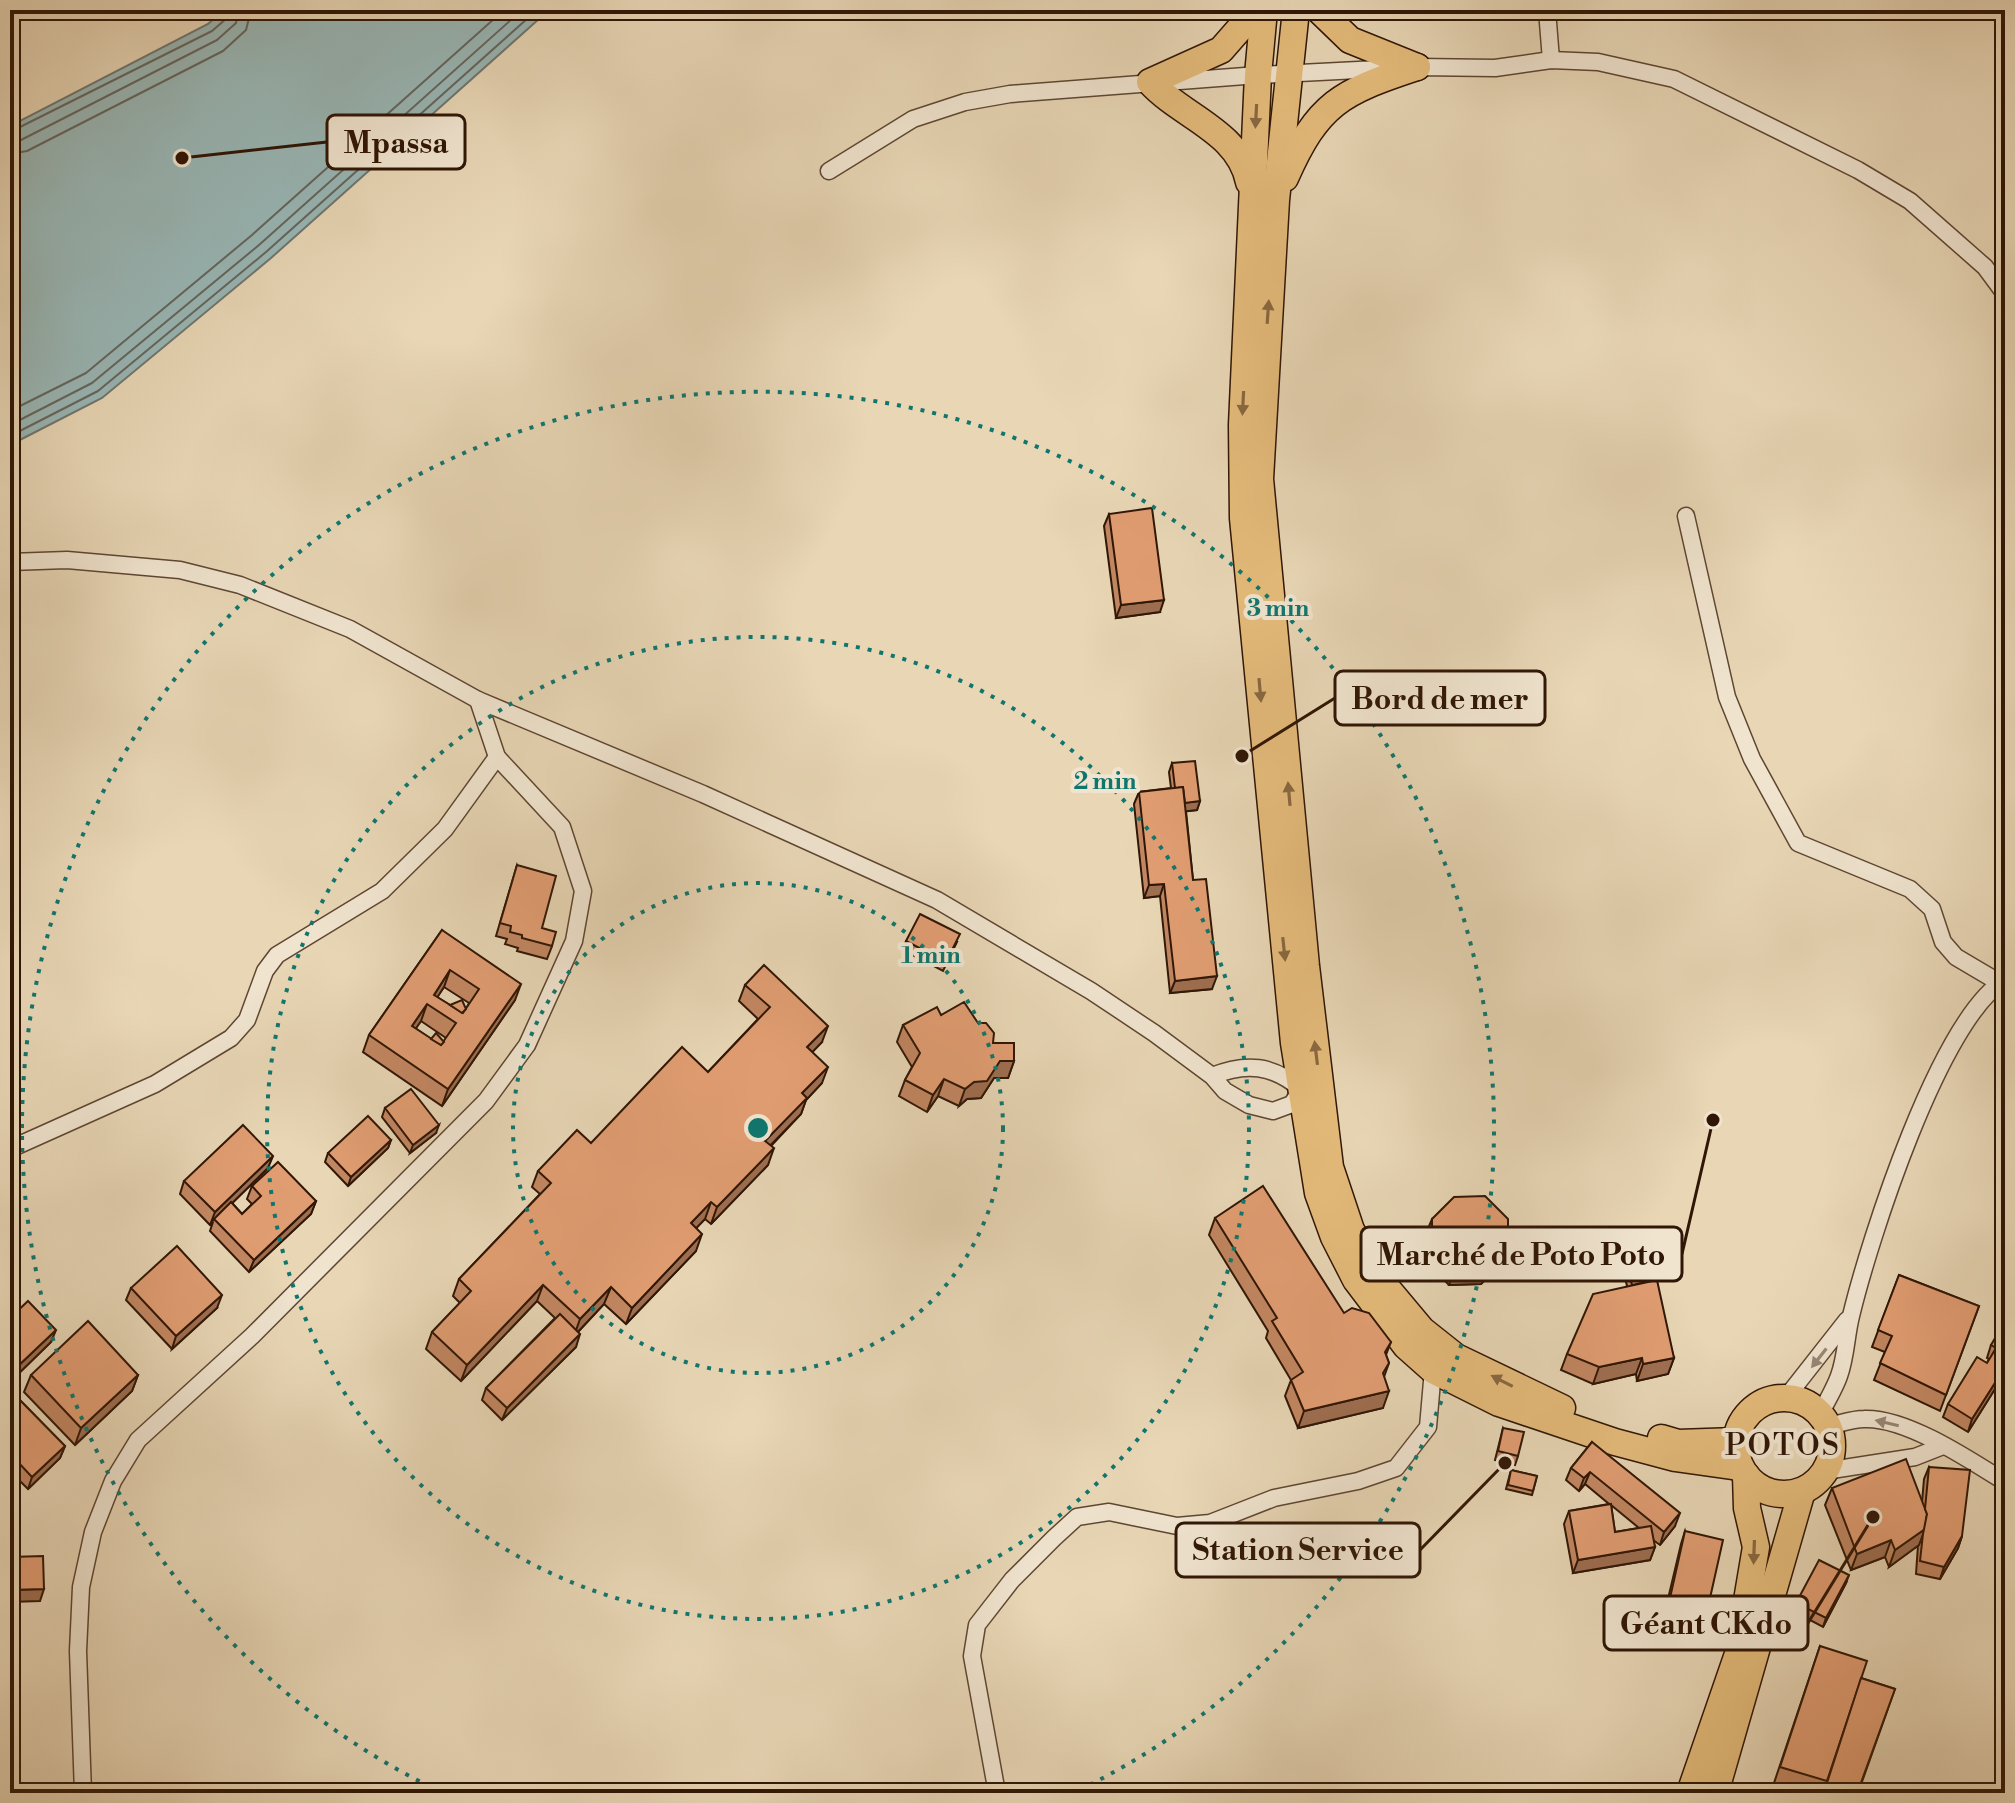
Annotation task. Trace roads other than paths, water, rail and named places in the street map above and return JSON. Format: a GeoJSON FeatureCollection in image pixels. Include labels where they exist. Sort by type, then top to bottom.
{"type":"FeatureCollection","features":[{"type":"Feature","properties":{"kind":"main road"},"geometry":{"type":"LineString","coordinates":[[1256,10],[1221,50],[1150,82],[1168,102],[1228,141],[1264,199]]}},
{"type":"Feature","properties":{"kind":"main road"},"geometry":{"type":"LineString","coordinates":[[1264,10],[1258,75],[1264,199],[1261,506],[1322,1112],[1330,1167],[1351,1230],[1375,1274],[1397,1304],[1422,1330],[1456,1357],[1553,1405],[1740,1461],[1771,1492],[1802,1491]]}},
{"type":"Feature","properties":{"kind":"main road"},"geometry":{"type":"LineString","coordinates":[[1296,10],[1290,75],[1264,199],[1242,425],[1243,518],[1294,1043],[1308,1147],[1334,1237],[1356,1280],[1381,1315],[1406,1346],[1433,1370],[1499,1403],[1615,1442],[1675,1458],[1740,1461]]}},
{"type":"Feature","properties":{"kind":"main road"},"geometry":{"type":"LineString","coordinates":[[1319,10],[1350,40],[1417,67]]}},
{"type":"Feature","properties":{"kind":"main road"},"geometry":{"type":"LineString","coordinates":[[1264,199],[1334,102],[1360,86],[1417,67]]}},
{"type":"Feature","properties":{"kind":"main road"},"geometry":{"type":"LineString","coordinates":[[1690,1793],[1738,1654],[1756,1547],[1740,1461],[1743,1421],[1754,1409],[1769,1401],[1785,1399],[1810,1406],[1824,1421],[1831,1457],[1825,1471],[1802,1491],[1715,1793]]}},
{"type":"Feature","properties":{"kind":"street"},"geometry":{"type":"LineString","coordinates":[[1547,10],[1551,60]]}},
{"type":"Feature","properties":{"kind":"street"},"geometry":{"type":"LineString","coordinates":[[829,171],[913,119],[965,102],[1010,94],[1258,75],[1417,67],[1495,68],[1551,60],[1598,62],[1674,79],[1858,170],[1910,201],[1985,267],[2005,294]]}},
{"type":"Feature","properties":{"kind":"street"},"geometry":{"type":"LineString","coordinates":[[1686,516],[1727,697],[1752,759],[1798,843],[1910,889],[1932,909],[1943,942],[1956,957],[2002,982],[1965,1023],[1938,1071],[1908,1139],[1851,1315],[1839,1375],[1824,1421],[1865,1418],[1913,1430],[2005,1482]]}},
{"type":"Feature","properties":{"kind":"street"},"geometry":{"type":"LineString","coordinates":[[10,562],[127,563],[180,570],[240,585],[350,629],[478,700],[729,805],[937,900],[1091,991],[1212,1076],[1225,1091],[1249,1105],[1273,1111],[1292,1104],[1301,1089],[1282,1073],[1261,1069],[1233,1067],[1212,1076]]}},
{"type":"Feature","properties":{"kind":"street"},"geometry":{"type":"LineString","coordinates":[[83,1793],[78,1651],[81,1587],[93,1532],[113,1481],[138,1440],[252,1336],[486,1101],[527,1045],[569,954],[583,891],[562,827],[497,757],[478,700]]}},
{"type":"Feature","properties":{"kind":"street"},"geometry":{"type":"LineString","coordinates":[[10,1149],[155,1084],[231,1038],[247,1020],[265,971],[277,955],[382,891],[445,829],[497,757]]}},
{"type":"Feature","properties":{"kind":"street"},"geometry":{"type":"LineString","coordinates":[[1785,1399],[1851,1315]]}},
{"type":"Feature","properties":{"kind":"street"},"geometry":{"type":"LineString","coordinates":[[997,1793],[972,1656],[977,1625],[1012,1580],[1054,1538],[1077,1517],[1109,1512],[1177,1526],[1210,1523],[1274,1498],[1358,1481],[1396,1468],[1428,1427],[1433,1370]]}},
{"type":"Feature","properties":{"kind":"street"},"geometry":{"type":"LineString","coordinates":[[1825,1471],[1915,1457],[1943,1446]]}},
{"type":"Feature","properties":{"kind":"water"},"geometry":{"type":"Polygon","coordinates":[[[224,10],[549,10],[271,258],[102,398],[10,445],[10,126],[208,24],[224,10]]]}},
{"type":"Feature","properties":{"kind":"place","name":"Mpassa"},"geometry":{"type":"Point","coordinates":[182,158]}},
{"type":"Feature","properties":{"kind":"place","name":"Bord de mer"},"geometry":{"type":"Point","coordinates":[1242,756]}},
{"type":"Feature","properties":{"kind":"place","name":"Marché de Poto Poto"},"geometry":{"type":"Point","coordinates":[1713,1120]}},
{"type":"Feature","properties":{"kind":"place","name":"Station Service"},"geometry":{"type":"Point","coordinates":[1505,1463]}},
{"type":"Feature","properties":{"kind":"place","name":"Géant CKdo"},"geometry":{"type":"Point","coordinates":[1873,1517]}},
{"type":"Feature","properties":{"kind":"district","name":"POTOS"},"geometry":{"type":"Point","coordinates":[1783,1446]}}]}
